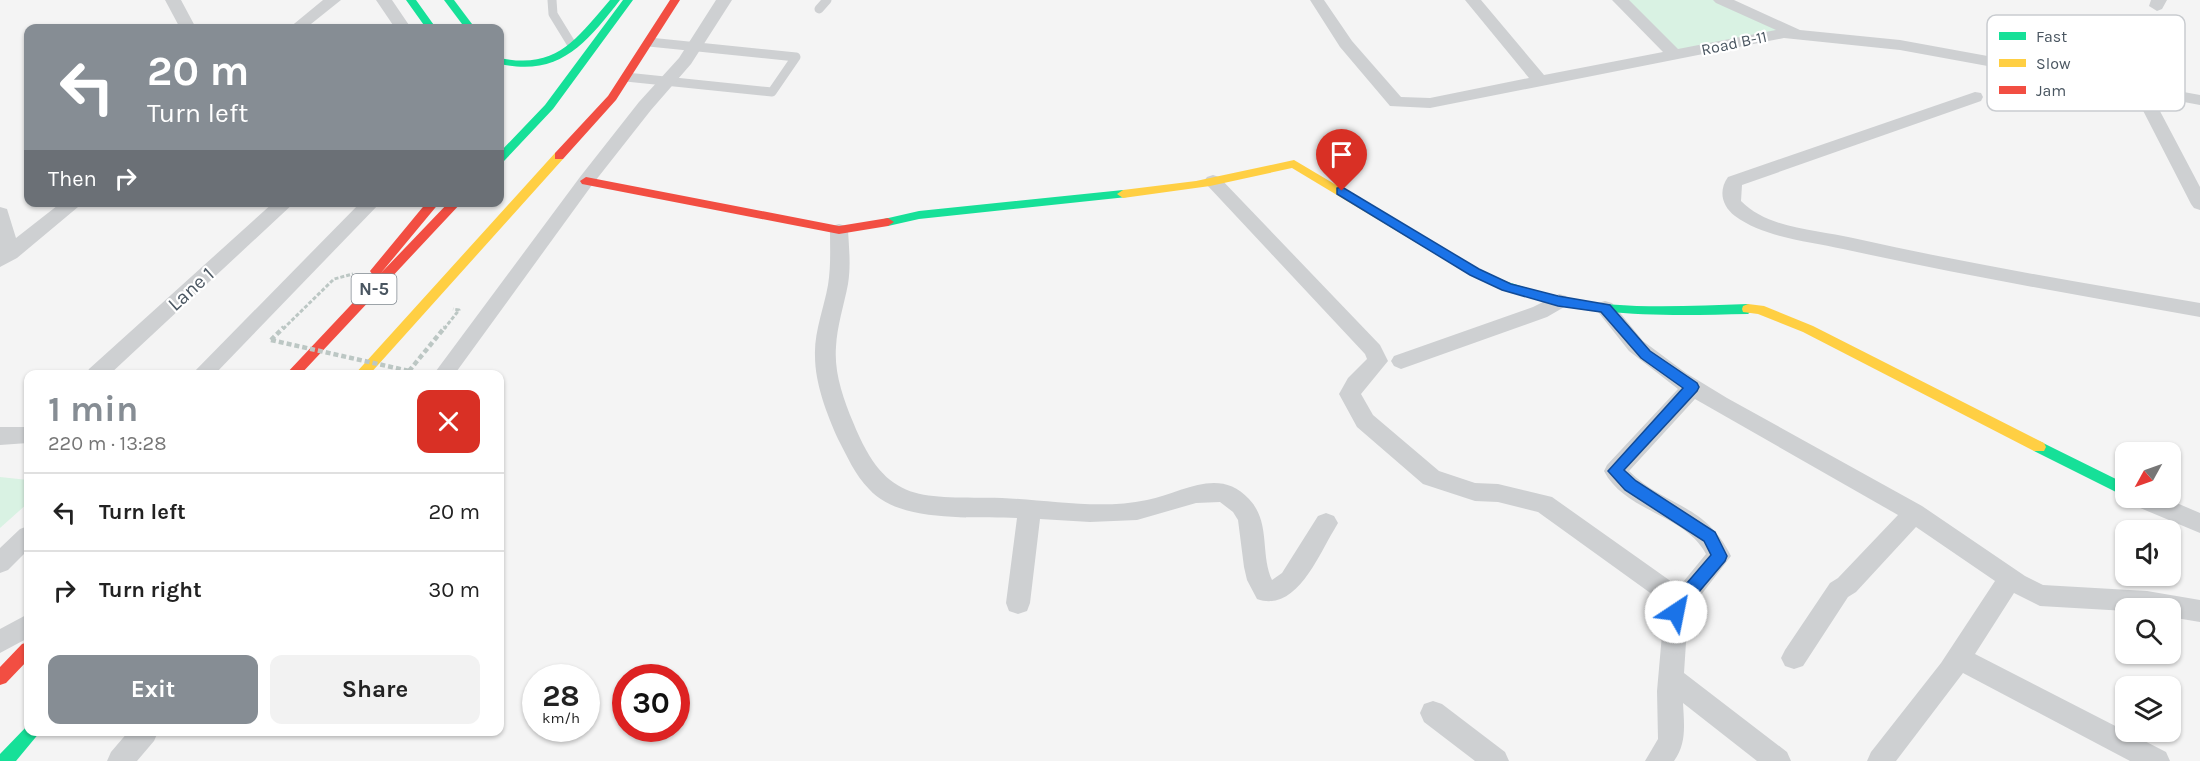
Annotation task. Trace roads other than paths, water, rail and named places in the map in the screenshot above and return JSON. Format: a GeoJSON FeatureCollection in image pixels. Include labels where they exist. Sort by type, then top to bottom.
{"type":"FeatureCollection","features":[{"type":"Feature","properties":{"kind":"main road"},"geometry":{"type":"LineString","coordinates":[[411,0],[428,24]]}},
{"type":"Feature","properties":{"kind":"main road"},"geometry":{"type":"LineString","coordinates":[[422,16],[447,0],[467,24]]}},
{"type":"Feature","properties":{"kind":"main road"},"geometry":{"type":"LineString","coordinates":[[504,62],[523,67],[554,60],[572,45],[615,0]]}},
{"type":"Feature","properties":{"kind":"main road"},"geometry":{"type":"LineString","coordinates":[[504,154],[549,107],[628,0]]}},
{"type":"Feature","properties":{"kind":"main road","name":"N-5"},"geometry":{"type":"LineString","coordinates":[[366,370],[612,99],[675,0]]}},
{"type":"Feature","properties":{"kind":"main road"},"geometry":{"type":"LineString","coordinates":[[586,181],[839,230],[860,228],[919,215],[1121,196],[1213,181],[1280,164],[1294,164],[1474,272],[1507,287],[1558,301],[1605,308],[1664,311],[1759,309],[1808,329],[2115,485]]}},
{"type":"Feature","properties":{"kind":"main road"},"geometry":{"type":"LineString","coordinates":[[324,341],[380,267],[430,207]]}},
{"type":"Feature","properties":{"kind":"main road","name":"N-5"},"geometry":{"type":"LineString","coordinates":[[297,370],[451,207]]}},
{"type":"Feature","properties":{"kind":"main road"},"geometry":{"type":"LineString","coordinates":[[0,678],[24,653]]}},
{"type":"Feature","properties":{"kind":"main road"},"geometry":{"type":"LineString","coordinates":[[5,761],[28,736]]}},
{"type":"Feature","properties":{"kind":"street"},"geometry":{"type":"LineString","coordinates":[[174,0],[186,24]]}},
{"type":"Feature","properties":{"kind":"street"},"geometry":{"type":"LineString","coordinates":[[302,24],[333,0]]}},
{"type":"Feature","properties":{"kind":"street"},"geometry":{"type":"LineString","coordinates":[[384,0],[400,24]]}},
{"type":"Feature","properties":{"kind":"street"},"geometry":{"type":"LineString","coordinates":[[447,370],[586,181],[695,46],[724,0]]}},
{"type":"Feature","properties":{"kind":"street"},"geometry":{"type":"LineString","coordinates":[[1473,0],[1541,82]]}},
{"type":"Feature","properties":{"kind":"street"},"geometry":{"type":"LineString","coordinates":[[1620,0],[1676,56]]}},
{"type":"Feature","properties":{"kind":"street"},"geometry":{"type":"LineString","coordinates":[[1720,0],[1798,34]]}},
{"type":"Feature","properties":{"kind":"street","name":"Road B-11"},"geometry":{"type":"LineString","coordinates":[[1317,1],[1346,44],[1396,102],[1430,103],[1784,33],[1900,45],[1987,61]]}},
{"type":"Feature","properties":{"kind":"street"},"geometry":{"type":"LineString","coordinates":[[1975,97],[1734,181],[1729,192],[1732,203],[1743,214],[1776,227],[1945,266],[2200,310]]}},
{"type":"Feature","properties":{"kind":"street","name":"Road B-11"},"geometry":{"type":"LineString","coordinates":[[2185,97],[2200,100]]}},
{"type":"Feature","properties":{"kind":"street"},"geometry":{"type":"LineString","coordinates":[[2151,111],[2200,204]]}},
{"type":"Feature","properties":{"kind":"street"},"geometry":{"type":"LineString","coordinates":[[1213,181],[1373,350],[1378,362],[1354,384],[1350,394],[1365,421],[1431,478],[1475,492],[1498,493],[1544,504],[1681,602]]}},
{"type":"Feature","properties":{"kind":"street"},"geometry":{"type":"LineString","coordinates":[[5,256],[69,207]]}},
{"type":"Feature","properties":{"kind":"street","name":"Lane 1"},"geometry":{"type":"LineString","coordinates":[[101,370],[281,207]]}},
{"type":"Feature","properties":{"kind":"street"},"geometry":{"type":"LineString","coordinates":[[206,370],[367,207]]}},
{"type":"Feature","properties":{"kind":"street"},"geometry":{"type":"LineString","coordinates":[[0,213],[5,256]]}},
{"type":"Feature","properties":{"kind":"street"},"geometry":{"type":"LineString","coordinates":[[839,230],[838,283],[825,355],[828,383],[841,422],[875,480],[887,493],[918,503],[1097,513],[1152,509],[1204,490],[1215,489],[1229,495],[1250,518],[1256,537],[1258,582],[1266,592],[1275,592],[1290,580],[1326,523]]}},
{"type":"Feature","properties":{"kind":"street"},"geometry":{"type":"LineString","coordinates":[[1401,361],[1540,312],[1558,301]]}},
{"type":"Feature","properties":{"kind":"street"},"geometry":{"type":"LineString","coordinates":[[1605,308],[1641,351],[1692,387],[1914,513],[2040,595],[2147,602],[2200,611]]}},
{"type":"Feature","properties":{"kind":"street"},"geometry":{"type":"LineString","coordinates":[[1658,761],[1671,739],[1671,678],[1676,612],[1681,602],[1719,556],[1709,536],[1630,486],[1615,471],[1692,387]]}},
{"type":"Feature","properties":{"kind":"street"},"geometry":{"type":"LineString","coordinates":[[0,436],[24,435]]}},
{"type":"Feature","properties":{"kind":"street"},"geometry":{"type":"LineString","coordinates":[[2166,508],[2198,521]]}},
{"type":"Feature","properties":{"kind":"street"},"geometry":{"type":"LineString","coordinates":[[1018,603],[1030,509]]}},
{"type":"Feature","properties":{"kind":"street"},"geometry":{"type":"LineString","coordinates":[[1794,658],[1834,597],[1914,513]]}},
{"type":"Feature","properties":{"kind":"street"},"geometry":{"type":"LineString","coordinates":[[0,563],[24,540]]}},
{"type":"Feature","properties":{"kind":"street"},"geometry":{"type":"LineString","coordinates":[[1880,761],[1958,658],[2011,578]]}},
{"type":"Feature","properties":{"kind":"street"},"geometry":{"type":"LineString","coordinates":[[0,642],[24,627]]}},
{"type":"Feature","properties":{"kind":"street"},"geometry":{"type":"LineString","coordinates":[[1958,658],[2157,761]]}},
{"type":"Feature","properties":{"kind":"street"},"geometry":{"type":"LineString","coordinates":[[1671,678],[1778,761]]}},
{"type":"Feature","properties":{"kind":"street"},"geometry":{"type":"LineString","coordinates":[[1433,713],[1496,761]]}},
{"type":"Feature","properties":{"kind":"street"},"geometry":{"type":"LineString","coordinates":[[120,761],[142,736]]}},
{"type":"Feature","properties":{"kind":"lane"},"geometry":{"type":"LineString","coordinates":[[552,0],[554,14],[572,45]]}},
{"type":"Feature","properties":{"kind":"lane"},"geometry":{"type":"LineString","coordinates":[[819,9],[827,0]]}},
{"type":"Feature","properties":{"kind":"lane"},"geometry":{"type":"LineString","coordinates":[[626,77],[772,92],[796,57],[649,42]]}}]}
